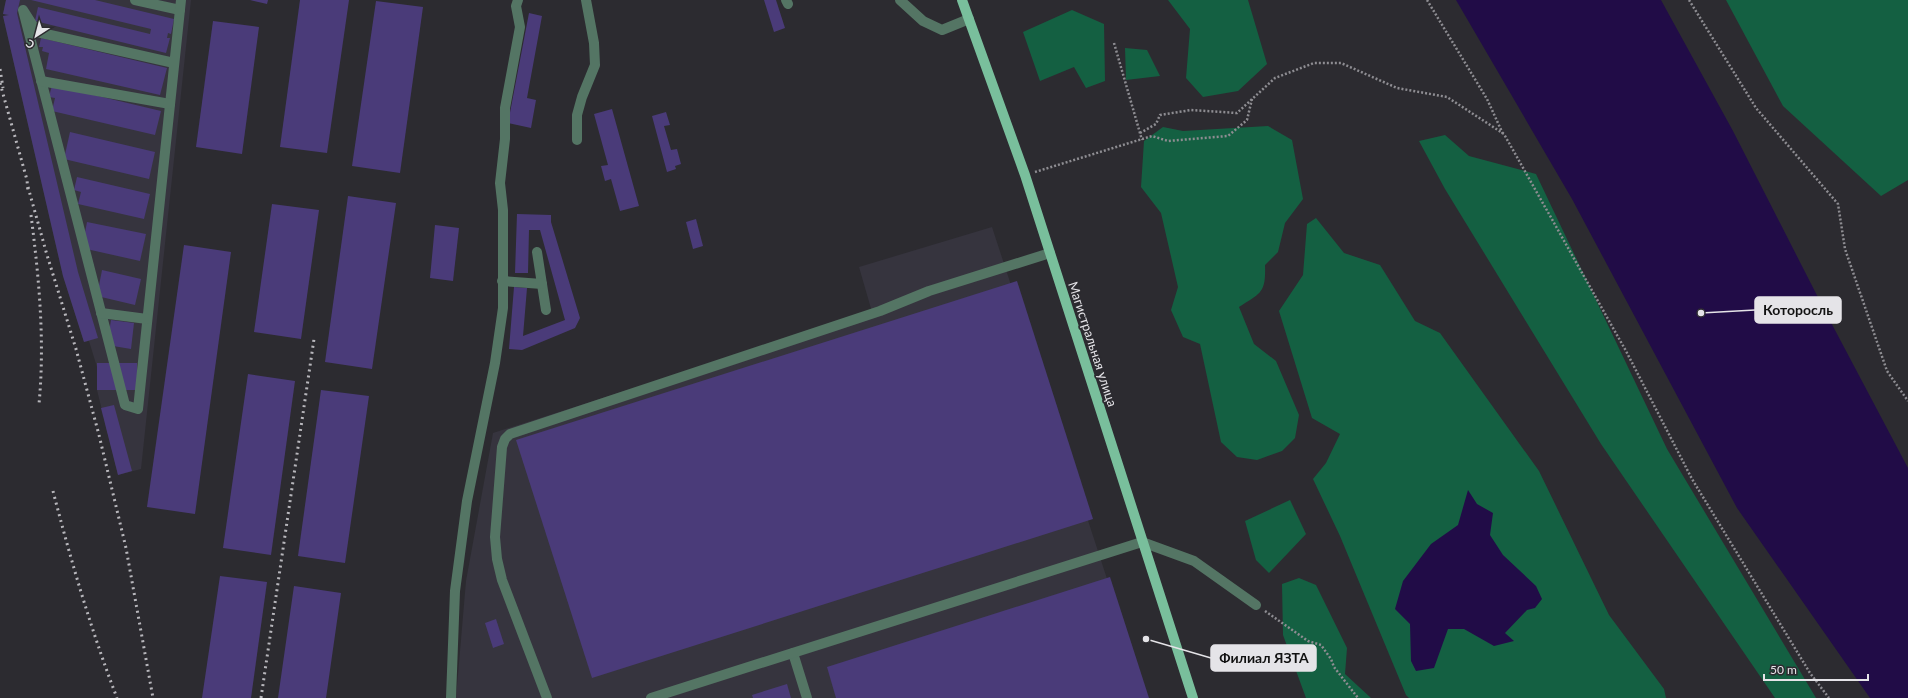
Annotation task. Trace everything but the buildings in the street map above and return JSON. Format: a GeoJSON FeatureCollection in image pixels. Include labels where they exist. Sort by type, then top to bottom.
{"type":"FeatureCollection","features":[{"type":"Feature","properties":{"kind":"main road","name":"Магистральная улица"},"geometry":{"type":"LineString","coordinates":[[962,0],[1025,175],[1193,698]]}},
{"type":"Feature","properties":{"kind":"lane"},"geometry":{"type":"LineString","coordinates":[[135,0],[180,5],[170,104],[147,319],[138,409],[125,405],[23,10],[37,32],[174,63]]}},
{"type":"Feature","properties":{"kind":"lane"},"geometry":{"type":"LineString","coordinates":[[451,698],[456,591],[467,501],[495,363],[503,308],[503,210],[500,183],[505,139],[505,108],[520,27],[516,6],[518,0]]}},
{"type":"Feature","properties":{"kind":"lane"},"geometry":{"type":"LineString","coordinates":[[577,140],[577,115],[582,97],[595,65],[594,43],[586,0]]}},
{"type":"Feature","properties":{"kind":"lane"},"geometry":{"type":"LineString","coordinates":[[900,0],[923,21],[942,30],[969,19]]}},
{"type":"Feature","properties":{"kind":"lane"},"geometry":{"type":"LineString","coordinates":[[41,81],[170,104]]}},
{"type":"Feature","properties":{"kind":"lane"},"geometry":{"type":"LineString","coordinates":[[537,252],[546,310]]}},
{"type":"Feature","properties":{"kind":"lane"},"geometry":{"type":"LineString","coordinates":[[547,698],[502,580],[497,559],[495,538],[502,447],[505,439],[510,434],[880,311],[929,291],[1050,253]]}},
{"type":"Feature","properties":{"kind":"lane"},"geometry":{"type":"LineString","coordinates":[[502,281],[542,284]]}},
{"type":"Feature","properties":{"kind":"lane"},"geometry":{"type":"LineString","coordinates":[[101,313],[147,319]]}},
{"type":"Feature","properties":{"kind":"lane"},"geometry":{"type":"LineString","coordinates":[[651,698],[1142,542],[1194,561],[1256,605]]}},
{"type":"Feature","properties":{"kind":"lane"},"geometry":{"type":"LineString","coordinates":[[793,653],[807,698]]}},
{"type":"Feature","properties":{"kind":"path"},"geometry":{"type":"LineString","coordinates":[[1427,0],[1487,99],[1504,134],[1626,351],[1692,479],[1810,672],[1829,698]]}},
{"type":"Feature","properties":{"kind":"path"},"geometry":{"type":"LineString","coordinates":[[1689,0],[1756,108],[1838,204],[1845,249],[1888,371],[1908,402]]}},
{"type":"Feature","properties":{"kind":"path"},"geometry":{"type":"LineString","coordinates":[[1114,43],[1142,140]]}},
{"type":"Feature","properties":{"kind":"path"},"geometry":{"type":"LineString","coordinates":[[1140,133],[1156,124],[1160,115],[1191,110],[1238,112],[1275,78],[1314,63],[1341,63],[1397,88],[1448,97],[1504,134]]}},
{"type":"Feature","properties":{"kind":"path"},"geometry":{"type":"LineString","coordinates":[[1025,175],[1152,136],[1168,141],[1228,136],[1247,120],[1253,99]]}},
{"type":"Feature","properties":{"kind":"path"},"geometry":{"type":"LineString","coordinates":[[1256,605],[1290,630],[1308,641],[1321,645],[1331,659],[1334,667],[1358,698]]}},
{"type":"Feature","properties":{"kind":"shaded area"},"geometry":{"type":"Polygon","coordinates":[[[6,0],[191,0],[141,469],[118,475],[97,390],[97,367],[89,341],[84,342],[63,276],[3,16],[8,15],[3,14],[6,0]]]}},
{"type":"Feature","properties":{"kind":"shaded area"},"geometry":{"type":"Polygon","coordinates":[[[1456,0],[1661,0],[1733,131],[1827,315],[1908,468],[1908,698],[1870,698],[1737,508],[1572,199],[1456,0]]]}},
{"type":"Feature","properties":{"kind":"shaded area"},"geometry":{"type":"Polygon","coordinates":[[[992,227],[1146,698],[456,698],[466,581],[493,433],[872,312],[859,267],[992,227]]]}},
{"type":"Feature","properties":{"kind":"shaded area"},"geometry":{"type":"Polygon","coordinates":[[[1468,490],[1477,504],[1493,513],[1490,535],[1503,555],[1536,586],[1542,599],[1535,608],[1527,610],[1505,633],[1514,641],[1494,646],[1464,629],[1448,629],[1434,668],[1416,671],[1411,661],[1410,624],[1395,609],[1403,581],[1431,544],[1458,525],[1468,490]]]}},
{"type":"Feature","properties":{"kind":"green space"},"geometry":{"type":"Polygon","coordinates":[[[1168,0],[1248,0],[1267,64],[1238,91],[1203,97],[1186,78],[1190,29],[1168,0]]]}},
{"type":"Feature","properties":{"kind":"green space"},"geometry":{"type":"Polygon","coordinates":[[[1726,0],[1908,0],[1908,180],[1881,196],[1783,106],[1726,0]]]}},
{"type":"Feature","properties":{"kind":"green space"},"geometry":{"type":"Polygon","coordinates":[[[1072,10],[1104,24],[1105,81],[1086,88],[1074,67],[1040,81],[1023,32],[1072,10]]]}},
{"type":"Feature","properties":{"kind":"green space"},"geometry":{"type":"Polygon","coordinates":[[[1125,48],[1147,50],[1160,76],[1126,80],[1125,48]]]}},
{"type":"Feature","properties":{"kind":"green space"},"geometry":{"type":"Polygon","coordinates":[[[1268,126],[1292,140],[1303,199],[1285,223],[1278,252],[1265,265],[1264,281],[1261,291],[1239,307],[1254,344],[1276,361],[1299,415],[1295,438],[1282,451],[1257,460],[1237,457],[1221,442],[1200,344],[1183,337],[1171,310],[1178,287],[1161,213],[1141,187],[1144,141],[1163,127],[1183,131],[1268,126]]]}},
{"type":"Feature","properties":{"kind":"green space"},"geometry":{"type":"Polygon","coordinates":[[[1445,135],[1469,156],[1536,174],[1667,449],[1816,698],[1775,698],[1601,444],[1445,189],[1419,141],[1445,135]]]}},
{"type":"Feature","properties":{"kind":"green space"},"geometry":{"type":"Polygon","coordinates":[[[1316,218],[1344,253],[1380,265],[1415,321],[1440,333],[1539,471],[1609,615],[1664,689],[1666,698],[1409,698],[1406,695],[1340,536],[1313,479],[1326,463],[1340,434],[1312,418],[1279,311],[1303,275],[1307,224],[1316,218]]]}},
{"type":"Feature","properties":{"kind":"green space"},"geometry":{"type":"Polygon","coordinates":[[[1290,500],[1306,534],[1269,573],[1256,560],[1245,521],[1290,500]]]}},
{"type":"Feature","properties":{"kind":"green space"},"geometry":{"type":"Polygon","coordinates":[[[1299,578],[1316,585],[1347,648],[1345,674],[1371,698],[1306,698],[1283,635],[1282,584],[1299,578]]]}},
{"type":"Feature","properties":{"kind":"railway"},"geometry":{"type":"LineString","coordinates":[[0,69],[3,88]]}},
{"type":"Feature","properties":{"kind":"railway"},"geometry":{"type":"LineString","coordinates":[[0,83],[27,180],[28,192]]}},
{"type":"Feature","properties":{"kind":"railway"},"geometry":{"type":"LineString","coordinates":[[28,187],[76,349],[99,435],[126,548],[153,698]]}},
{"type":"Feature","properties":{"kind":"railway"},"geometry":{"type":"LineString","coordinates":[[31,215],[41,333],[41,380],[39,404]]}},
{"type":"Feature","properties":{"kind":"railway"},"geometry":{"type":"LineString","coordinates":[[261,698],[314,339]]}},
{"type":"Feature","properties":{"kind":"railway"},"geometry":{"type":"LineString","coordinates":[[53,491],[82,595],[117,698]]}},
{"type":"Feature","properties":{"kind":"place","name":"Которосль"},"geometry":{"type":"Point","coordinates":[1701,313]}},
{"type":"Feature","properties":{"kind":"place","name":"Филиал ЯЗТА"},"geometry":{"type":"Point","coordinates":[1146,639]}}]}
